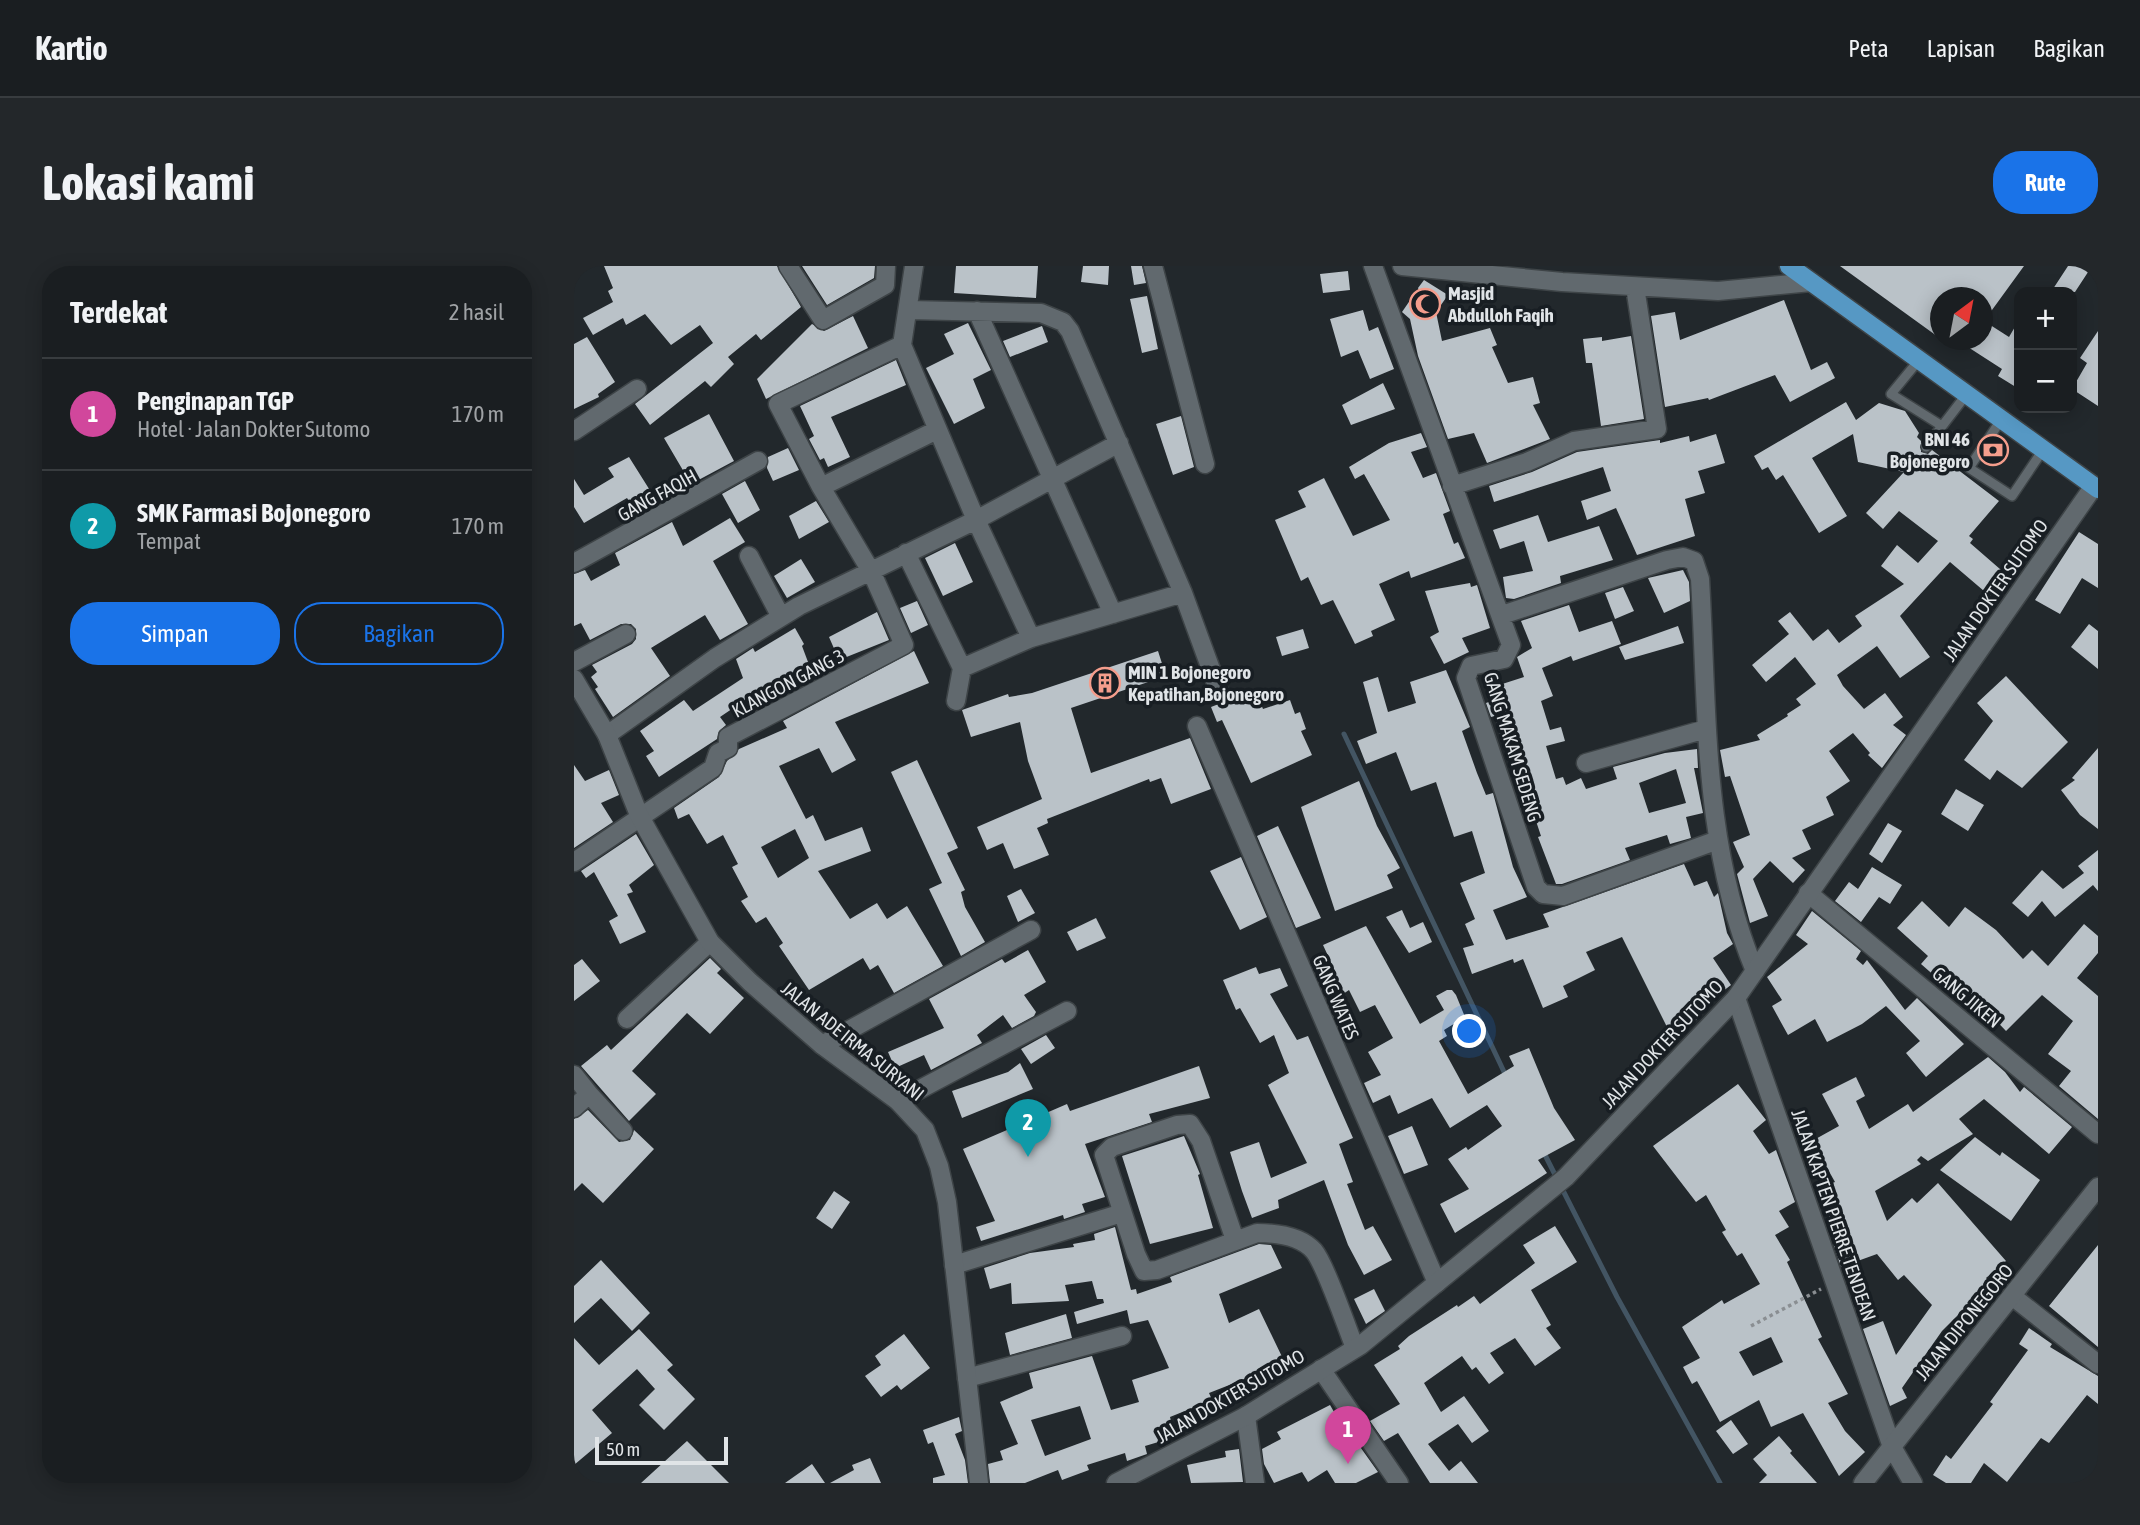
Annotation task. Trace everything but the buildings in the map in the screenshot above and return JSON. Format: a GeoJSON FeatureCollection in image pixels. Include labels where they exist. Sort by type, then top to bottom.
{"type":"FeatureCollection","features":[{"type":"Feature","properties":{"kind":"main road"},"geometry":{"type":"LineString","coordinates":[[1789,266],[2096,487]]}},
{"type":"Feature","properties":{"kind":"street"},"geometry":{"type":"LineString","coordinates":[[788,266],[823,320],[885,285],[886,266]]}},
{"type":"Feature","properties":{"kind":"street"},"geometry":{"type":"LineString","coordinates":[[914,266],[902,345],[976,520],[1031,638]]}},
{"type":"Feature","properties":{"kind":"street"},"geometry":{"type":"LineString","coordinates":[[1153,266],[1206,464]]}},
{"type":"Feature","properties":{"kind":"street","name":"GANG MAKAM SEDENG"},"geometry":{"type":"LineString","coordinates":[[1373,266],[1511,645],[1508,656],[1472,666],[1466,678],[1536,887],[1542,894],[1563,896],[1718,840]]}},
{"type":"Feature","properties":{"kind":"street"},"geometry":{"type":"LineString","coordinates":[[1402,266],[1718,291],[1811,282]]}},
{"type":"Feature","properties":{"kind":"street"},"geometry":{"type":"LineString","coordinates":[[1452,486],[1527,462],[1574,441],[1657,429],[1635,286]]}},
{"type":"Feature","properties":{"kind":"street"},"geometry":{"type":"LineString","coordinates":[[909,310],[1041,313],[1063,322],[1070,331],[1183,593],[1220,694]]}},
{"type":"Feature","properties":{"kind":"street"},"geometry":{"type":"LineString","coordinates":[[977,311],[1113,614]]}},
{"type":"Feature","properties":{"kind":"street"},"geometry":{"type":"LineString","coordinates":[[872,573],[821,487],[778,404],[902,345]]}},
{"type":"Feature","properties":{"kind":"street"},"geometry":{"type":"LineString","coordinates":[[574,431],[637,389]]}},
{"type":"Feature","properties":{"kind":"street"},"geometry":{"type":"LineString","coordinates":[[821,487],[937,430]]}},
{"type":"Feature","properties":{"kind":"street"},"geometry":{"type":"LineString","coordinates":[[607,735],[715,658],[781,617],[976,520],[1119,443]]}},
{"type":"Feature","properties":{"kind":"street","name":"GANG FAQIH"},"geometry":{"type":"LineString","coordinates":[[574,563],[758,461]]}},
{"type":"Feature","properties":{"kind":"street","name":"JALAN DOKTER SUTOMO"},"geometry":{"type":"LineString","coordinates":[[1116,1483],[1246,1416],[1355,1348],[1546,1196],[1566,1177],[1736,998],[2096,487]]}},
{"type":"Feature","properties":{"kind":"street"},"geometry":{"type":"LineString","coordinates":[[906,553],[962,668],[956,701]]}},
{"type":"Feature","properties":{"kind":"street"},"geometry":{"type":"LineString","coordinates":[[749,556],[781,617]]}},
{"type":"Feature","properties":{"kind":"street"},"geometry":{"type":"LineString","coordinates":[[1502,615],[1667,560],[1689,558],[1694,561],[1700,579],[1706,729],[1718,840],[1728,898],[1755,971]]}},
{"type":"Feature","properties":{"kind":"street","name":"KLANGON GANG 3"},"geometry":{"type":"LineString","coordinates":[[574,862],[639,815],[713,768],[719,753],[728,748],[728,737],[904,645],[872,573]]}},
{"type":"Feature","properties":{"kind":"street"},"geometry":{"type":"LineString","coordinates":[[962,668],[1031,638],[1183,593]]}},
{"type":"Feature","properties":{"kind":"street"},"geometry":{"type":"LineString","coordinates":[[574,662],[626,634]]}},
{"type":"Feature","properties":{"kind":"street","name":"JALAN ADE IRMA SURYANI"},"geometry":{"type":"LineString","coordinates":[[574,679],[607,735],[639,815],[710,942],[750,982],[822,1045],[898,1101],[925,1130],[939,1166],[954,1265],[979,1483]]}},
{"type":"Feature","properties":{"kind":"street","name":"GANG WATES"},"geometry":{"type":"LineString","coordinates":[[1197,726],[1437,1283]]}},
{"type":"Feature","properties":{"kind":"street"},"geometry":{"type":"LineString","coordinates":[[1586,763],[1706,729]]}},
{"type":"Feature","properties":{"kind":"street","name":"GANG JIKEN"},"geometry":{"type":"LineString","coordinates":[[1808,893],[2098,1134]]}},
{"type":"Feature","properties":{"kind":"street"},"geometry":{"type":"LineString","coordinates":[[822,1045],[1031,930]]}},
{"type":"Feature","properties":{"kind":"street"},"geometry":{"type":"LineString","coordinates":[[626,1019],[710,942]]}},
{"type":"Feature","properties":{"kind":"street","name":"JALAN KAPTEN PIERRE TENDEAN"},"geometry":{"type":"LineString","coordinates":[[1736,998],[1892,1447],[1913,1483]]}},
{"type":"Feature","properties":{"kind":"street"},"geometry":{"type":"LineString","coordinates":[[898,1101],[1068,1011]]}},
{"type":"Feature","properties":{"kind":"street"},"geometry":{"type":"LineString","coordinates":[[574,1075],[623,1131]]}},
{"type":"Feature","properties":{"kind":"street"},"geometry":{"type":"LineString","coordinates":[[574,1108],[589,1094]]}},
{"type":"Feature","properties":{"kind":"street"},"geometry":{"type":"LineString","coordinates":[[1235,1240],[1201,1141],[1190,1124],[1177,1125],[1105,1153],[1103,1157],[1140,1265],[1149,1272],[1235,1240],[1271,1233],[1298,1241],[1315,1252],[1355,1348]]}},
{"type":"Feature","properties":{"kind":"street","name":"JALAN DIPONEGORO"},"geometry":{"type":"LineString","coordinates":[[1863,1483],[2098,1187]]}},
{"type":"Feature","properties":{"kind":"street"},"geometry":{"type":"LineString","coordinates":[[954,1265],[1122,1213]]}},
{"type":"Feature","properties":{"kind":"street"},"geometry":{"type":"LineString","coordinates":[[2012,1296],[2098,1364]]}},
{"type":"Feature","properties":{"kind":"street"},"geometry":{"type":"LineString","coordinates":[[967,1378],[1122,1336]]}},
{"type":"Feature","properties":{"kind":"street"},"geometry":{"type":"LineString","coordinates":[[1321,1369],[1399,1483]]}},
{"type":"Feature","properties":{"kind":"street"},"geometry":{"type":"LineString","coordinates":[[1246,1416],[1255,1483]]}},
{"type":"Feature","properties":{"kind":"lane"},"geometry":{"type":"LineString","coordinates":[[1919,360],[1891,394],[1942,426]]}},
{"type":"Feature","properties":{"kind":"lane"},"geometry":{"type":"LineString","coordinates":[[1926,447],[1966,396]]}},
{"type":"Feature","properties":{"kind":"lane"},"geometry":{"type":"LineString","coordinates":[[2001,420],[1969,468],[2012,496],[2043,450]]}},
{"type":"Feature","properties":{"kind":"path"},"geometry":{"type":"LineString","coordinates":[[1751,1326],[1835,1281]]}},
{"type":"Feature","properties":{"kind":"waterway"},"geometry":{"type":"LineString","coordinates":[[1344,734],[1506,1076]]}},
{"type":"Feature","properties":{"kind":"waterway"},"geometry":{"type":"LineString","coordinates":[[1543,1151],[1617,1297],[1720,1483]]}},
{"type":"Feature","properties":{"kind":"place","name":"Masjid Abdulloh Faqih"},"geometry":{"type":"Point","coordinates":[1425,304]}},
{"type":"Feature","properties":{"kind":"place","name":"BNI 46 Bojonegoro"},"geometry":{"type":"Point","coordinates":[1993,450]}},
{"type":"Feature","properties":{"kind":"place","name":"MIN 1 Bojonegoro Kepatihan,Bojonegoro"},"geometry":{"type":"Point","coordinates":[1105,683]}},
{"type":"Feature","properties":{"kind":"place","name":"SMK Farmasi Bojonegoro"},"geometry":{"type":"Point","coordinates":[1028,1157]}},
{"type":"Feature","properties":{"kind":"place","name":"Penginapan TGP"},"geometry":{"type":"Point","coordinates":[1348,1464]}}]}
